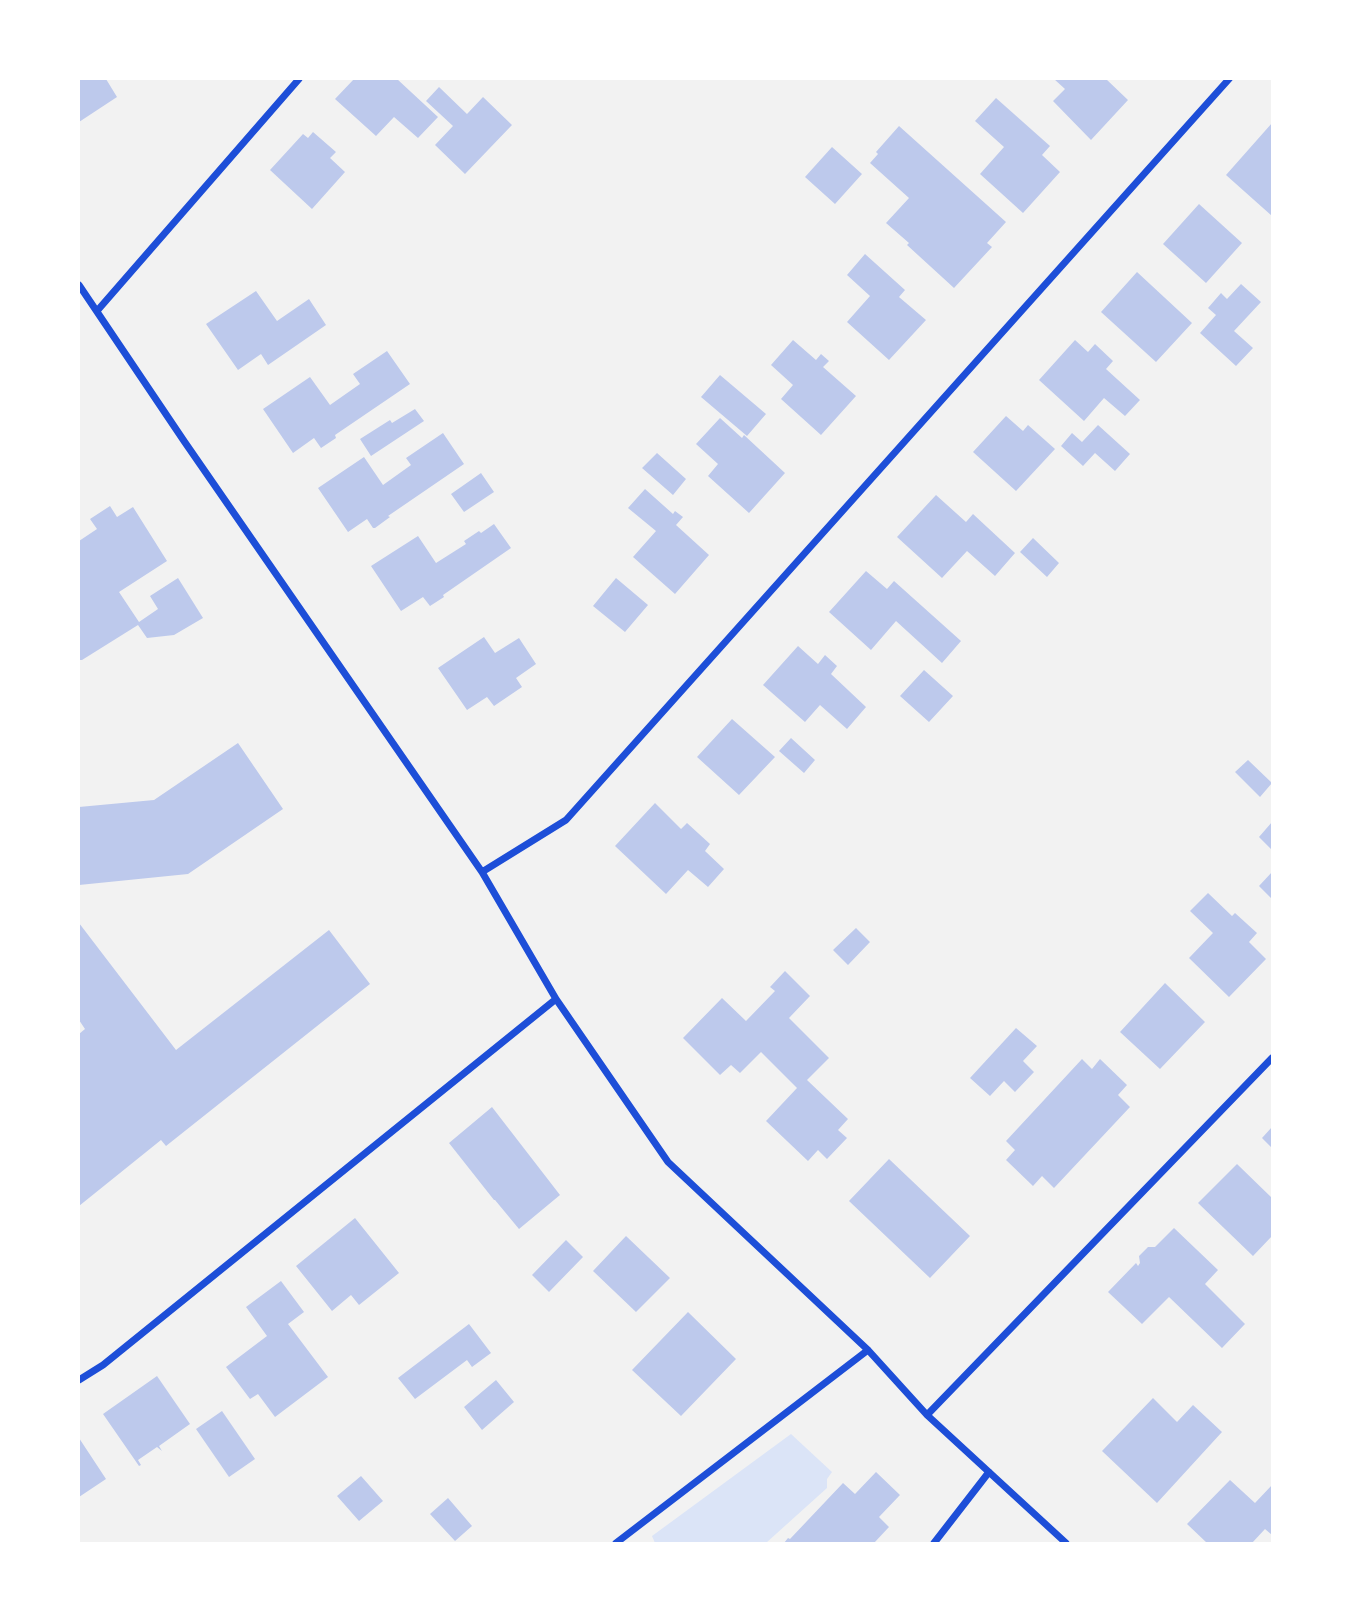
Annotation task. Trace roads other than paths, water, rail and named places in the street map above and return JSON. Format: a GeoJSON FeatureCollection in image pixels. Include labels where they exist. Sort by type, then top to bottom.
{"type":"FeatureCollection","features":[{"type":"Feature","properties":{"kind":"street"},"geometry":{"type":"LineString","coordinates":[[96,311],[299,79]]}},
{"type":"Feature","properties":{"kind":"street"},"geometry":{"type":"LineString","coordinates":[[482,872],[566,820],[1229,79]]}},
{"type":"Feature","properties":{"kind":"street"},"geometry":{"type":"LineString","coordinates":[[79,285],[191,452],[482,872],[556,999],[668,1162],[868,1350],[927,1415],[1066,1543]]}},
{"type":"Feature","properties":{"kind":"street"},"geometry":{"type":"LineString","coordinates":[[79,1380],[114,1357],[556,999]]}},
{"type":"Feature","properties":{"kind":"street"},"geometry":{"type":"LineString","coordinates":[[927,1415],[1272,1058]]}},
{"type":"Feature","properties":{"kind":"street"},"geometry":{"type":"LineString","coordinates":[[616,1543],[868,1350]]}},
{"type":"Feature","properties":{"kind":"street"},"geometry":{"type":"LineString","coordinates":[[934,1543],[989,1472]]}}]}
